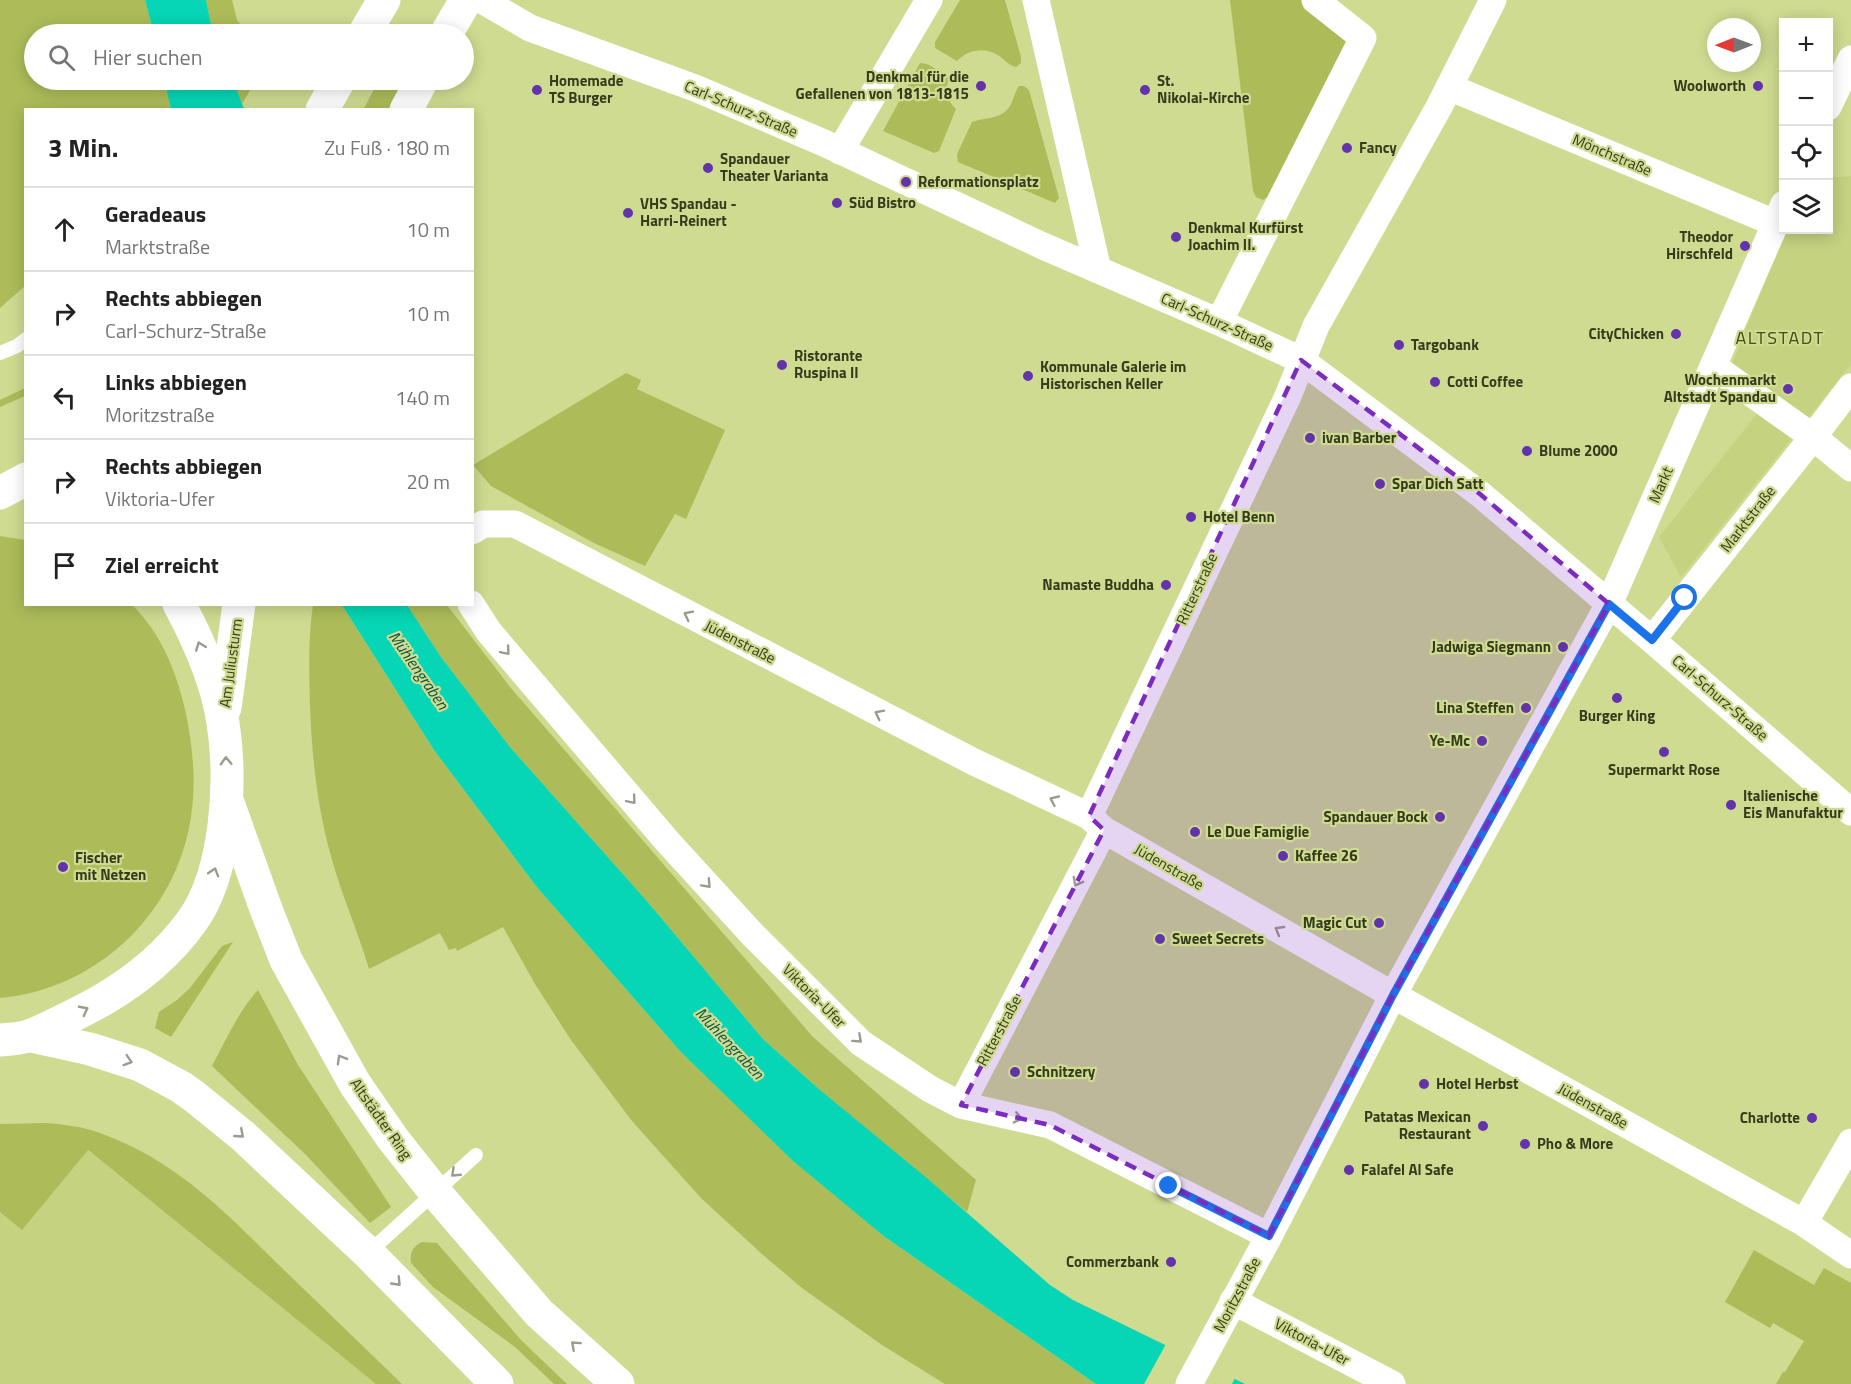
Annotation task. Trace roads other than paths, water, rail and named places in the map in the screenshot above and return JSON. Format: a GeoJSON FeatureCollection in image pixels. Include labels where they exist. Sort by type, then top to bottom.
{"type":"FeatureCollection","features":[{"type":"Feature","properties":{"kind":"main road"},"geometry":{"type":"LineString","coordinates":[[370,24],[384,0]]}},
{"type":"Feature","properties":{"kind":"main road"},"geometry":{"type":"LineString","coordinates":[[452,24],[466,0]]}},
{"type":"Feature","properties":{"kind":"main road"},"geometry":{"type":"LineString","coordinates":[[323,108],[333,90]]}},
{"type":"Feature","properties":{"kind":"main road"},"geometry":{"type":"LineString","coordinates":[[407,108],[417,90]]}},
{"type":"Feature","properties":{"kind":"main road"},"geometry":{"type":"LineString","coordinates":[[0,493],[24,480]]}},
{"type":"Feature","properties":{"kind":"main road"},"geometry":{"type":"LineString","coordinates":[[0,499],[24,502]]}},
{"type":"Feature","properties":{"kind":"main road"},"geometry":{"type":"LineString","coordinates":[[16,1038],[85,1010],[128,985],[170,948],[193,919],[213,876],[222,841],[227,800],[223,722],[212,678],[198,639],[180,606]]}},
{"type":"Feature","properties":{"kind":"main road","name":"Am Juliusturm"},"geometry":{"type":"LineString","coordinates":[[223,722],[239,606]]}},
{"type":"Feature","properties":{"kind":"main road","name":"Altstädter Ring"},"geometry":{"type":"LineString","coordinates":[[227,800],[286,960],[356,1084],[393,1139],[435,1192],[539,1313],[618,1384]]}},
{"type":"Feature","properties":{"kind":"main road"},"geometry":{"type":"LineString","coordinates":[[16,1038],[90,1049],[140,1065],[181,1087],[243,1136],[368,1253],[497,1384]]}},
{"type":"Feature","properties":{"kind":"street","name":"Carl-Schurz-Straße"},"geometry":{"type":"LineString","coordinates":[[482,0],[530,28],[695,88],[840,151],[1044,246],[1301,360],[1480,494],[1851,812]]}},
{"type":"Feature","properties":{"kind":"street"},"geometry":{"type":"LineString","coordinates":[[840,151],[928,0]]}},
{"type":"Feature","properties":{"kind":"street"},"geometry":{"type":"LineString","coordinates":[[1036,0],[1098,270]]}},
{"type":"Feature","properties":{"kind":"street"},"geometry":{"type":"LineString","coordinates":[[1219,322],[1363,38],[1315,0]]}},
{"type":"Feature","properties":{"kind":"street"},"geometry":{"type":"LineString","coordinates":[[1301,360],[1316,326],[1449,87],[1493,0]]}},
{"type":"Feature","properties":{"kind":"street"},"geometry":{"type":"LineString","coordinates":[[1833,97],[1851,59]]}},
{"type":"Feature","properties":{"kind":"street","name":"Mönchstraße"},"geometry":{"type":"LineString","coordinates":[[1449,87],[1779,214]]}},
{"type":"Feature","properties":{"kind":"street","name":"Markt"},"geometry":{"type":"LineString","coordinates":[[1609,604],[1779,214]]}},
{"type":"Feature","properties":{"kind":"street","name":"Ritterstraße"},"geometry":{"type":"LineString","coordinates":[[961,1105],[1097,823],[1288,396],[1301,360]]}},
{"type":"Feature","properties":{"kind":"street"},"geometry":{"type":"LineString","coordinates":[[1713,366],[1813,437],[1851,468]]}},
{"type":"Feature","properties":{"kind":"street"},"geometry":{"type":"LineString","coordinates":[[1813,437],[1851,387]]}},
{"type":"Feature","properties":{"kind":"street","name":"Marktstraße"},"geometry":{"type":"LineString","coordinates":[[1652,640],[1813,437]]}},
{"type":"Feature","properties":{"kind":"street","name":"Jüdenstraße"},"geometry":{"type":"LineString","coordinates":[[474,530],[483,524],[515,524],[974,762],[1097,823],[1393,995],[1804,1224],[1851,1255]]}},
{"type":"Feature","properties":{"kind":"street","name":"Moritzstraße"},"geometry":{"type":"LineString","coordinates":[[1195,1373],[1269,1236],[1393,995],[1609,604]]}},
{"type":"Feature","properties":{"kind":"street","name":"Viktoria-Ufer"},"geometry":{"type":"LineString","coordinates":[[472,606],[489,632],[651,822],[752,934],[861,1043],[930,1089],[961,1105],[1050,1125],[1269,1236]]}},
{"type":"Feature","properties":{"kind":"street"},"geometry":{"type":"LineString","coordinates":[[1804,1224],[1851,1142]]}},
{"type":"Feature","properties":{"kind":"street","name":"Viktoria-Ufer"},"geometry":{"type":"LineString","coordinates":[[1233,1300],[1392,1384]]}},
{"type":"Feature","properties":{"kind":"lane"},"geometry":{"type":"LineString","coordinates":[[0,352],[17,346],[24,341]]}},
{"type":"Feature","properties":{"kind":"lane"},"geometry":{"type":"LineString","coordinates":[[368,1253],[476,1155]]}},
{"type":"Feature","properties":{"kind":"water"},"geometry":{"type":"Polygon","coordinates":[[[145,0],[206,0],[211,24],[151,24],[145,0]]]}},
{"type":"Feature","properties":{"kind":"water"},"geometry":{"type":"Polygon","coordinates":[[[166,90],[237,90],[244,108],[171,108],[166,90]]]}},
{"type":"Feature","properties":{"kind":"water","name":"Mühlengraben"},"geometry":{"type":"Polygon","coordinates":[[[343,606],[408,606],[441,657],[510,747],[646,900],[763,1039],[819,1089],[928,1179],[1050,1285],[1073,1300],[1245,1384],[1096,1384],[885,1237],[792,1160],[680,1051],[536,886],[434,750],[343,606]]]}},
{"type":"Feature","properties":{"kind":"place","name":"Denkmal für die Gefallenen von 1813-1815"},"geometry":{"type":"Point","coordinates":[981,86]}},
{"type":"Feature","properties":{"kind":"place","name":"Woolworth"},"geometry":{"type":"Point","coordinates":[1758,86]}},
{"type":"Feature","properties":{"kind":"place","name":"Homemade TS Burger"},"geometry":{"type":"Point","coordinates":[537,90]}},
{"type":"Feature","properties":{"kind":"place","name":"St. Nikolai-Kirche"},"geometry":{"type":"Point","coordinates":[1145,90]}},
{"type":"Feature","properties":{"kind":"place","name":"Fancy"},"geometry":{"type":"Point","coordinates":[1347,148]}},
{"type":"Feature","properties":{"kind":"place","name":"Spandauer Theater Varianta"},"geometry":{"type":"Point","coordinates":[708,168]}},
{"type":"Feature","properties":{"kind":"place","name":"Reformationsplatz"},"geometry":{"type":"Point","coordinates":[906,182]}},
{"type":"Feature","properties":{"kind":"place","name":"Süd Bistro"},"geometry":{"type":"Point","coordinates":[837,203]}},
{"type":"Feature","properties":{"kind":"place","name":"VHS Spandau - Harri-Reinert"},"geometry":{"type":"Point","coordinates":[628,213]}},
{"type":"Feature","properties":{"kind":"place","name":"Denkmal Kurfürst Joachim II."},"geometry":{"type":"Point","coordinates":[1176,237]}},
{"type":"Feature","properties":{"kind":"place","name":"Theodor Hirschfeld"},"geometry":{"type":"Point","coordinates":[1745,246]}},
{"type":"Feature","properties":{"kind":"place","name":"CityChicken"},"geometry":{"type":"Point","coordinates":[1676,334]}},
{"type":"Feature","properties":{"kind":"place","name":"Targobank"},"geometry":{"type":"Point","coordinates":[1399,345]}},
{"type":"Feature","properties":{"kind":"place","name":"Ristorante Ruspina II"},"geometry":{"type":"Point","coordinates":[782,365]}},
{"type":"Feature","properties":{"kind":"place","name":"Kommunale Galerie im Historischen Keller"},"geometry":{"type":"Point","coordinates":[1028,376]}},
{"type":"Feature","properties":{"kind":"place","name":"Cotti Coffee"},"geometry":{"type":"Point","coordinates":[1435,382]}},
{"type":"Feature","properties":{"kind":"place","name":"Wochenmarkt Altstadt Spandau"},"geometry":{"type":"Point","coordinates":[1788,389]}},
{"type":"Feature","properties":{"kind":"place","name":"ivan Barber"},"geometry":{"type":"Point","coordinates":[1310,438]}},
{"type":"Feature","properties":{"kind":"place","name":"Blume 2000"},"geometry":{"type":"Point","coordinates":[1527,451]}},
{"type":"Feature","properties":{"kind":"place","name":"Spar Dich Satt"},"geometry":{"type":"Point","coordinates":[1380,484]}},
{"type":"Feature","properties":{"kind":"place","name":"Hotel Benn"},"geometry":{"type":"Point","coordinates":[1191,517]}},
{"type":"Feature","properties":{"kind":"place","name":"Namaste Buddha"},"geometry":{"type":"Point","coordinates":[1166,585]}},
{"type":"Feature","properties":{"kind":"place","name":"Jadwiga Siegmann"},"geometry":{"type":"Point","coordinates":[1563,647]}},
{"type":"Feature","properties":{"kind":"place","name":"Burger King"},"geometry":{"type":"Point","coordinates":[1617,698]}},
{"type":"Feature","properties":{"kind":"place","name":"Lina Steffen"},"geometry":{"type":"Point","coordinates":[1526,708]}},
{"type":"Feature","properties":{"kind":"place","name":"Ye-Mc"},"geometry":{"type":"Point","coordinates":[1482,741]}},
{"type":"Feature","properties":{"kind":"place","name":"Supermarkt Rose"},"geometry":{"type":"Point","coordinates":[1664,752]}},
{"type":"Feature","properties":{"kind":"place","name":"Italienische Eis Manufaktur"},"geometry":{"type":"Point","coordinates":[1731,805]}},
{"type":"Feature","properties":{"kind":"place","name":"Spandauer Bock"},"geometry":{"type":"Point","coordinates":[1440,817]}},
{"type":"Feature","properties":{"kind":"place","name":"Le Due Famiglie"},"geometry":{"type":"Point","coordinates":[1195,832]}},
{"type":"Feature","properties":{"kind":"place","name":"Kaffee 26"},"geometry":{"type":"Point","coordinates":[1283,856]}},
{"type":"Feature","properties":{"kind":"place","name":"Fischer mit Netzen"},"geometry":{"type":"Point","coordinates":[63,867]}},
{"type":"Feature","properties":{"kind":"place","name":"Magic Cut"},"geometry":{"type":"Point","coordinates":[1379,923]}},
{"type":"Feature","properties":{"kind":"place","name":"Sweet Secrets"},"geometry":{"type":"Point","coordinates":[1160,939]}},
{"type":"Feature","properties":{"kind":"place","name":"Schnitzery"},"geometry":{"type":"Point","coordinates":[1015,1072]}},
{"type":"Feature","properties":{"kind":"place","name":"Hotel Herbst"},"geometry":{"type":"Point","coordinates":[1424,1084]}},
{"type":"Feature","properties":{"kind":"place","name":"Charlotte"},"geometry":{"type":"Point","coordinates":[1812,1118]}},
{"type":"Feature","properties":{"kind":"place","name":"Patatas Mexican Restaurant"},"geometry":{"type":"Point","coordinates":[1483,1126]}},
{"type":"Feature","properties":{"kind":"place","name":"Pho & More"},"geometry":{"type":"Point","coordinates":[1525,1144]}},
{"type":"Feature","properties":{"kind":"place","name":"Falafel Al Safe"},"geometry":{"type":"Point","coordinates":[1349,1170]}},
{"type":"Feature","properties":{"kind":"place","name":"Commerzbank"},"geometry":{"type":"Point","coordinates":[1171,1262]}},
{"type":"Feature","properties":{"kind":"district","name":"ALTSTADT"},"geometry":{"type":"Point","coordinates":[1780,338]}}]}
